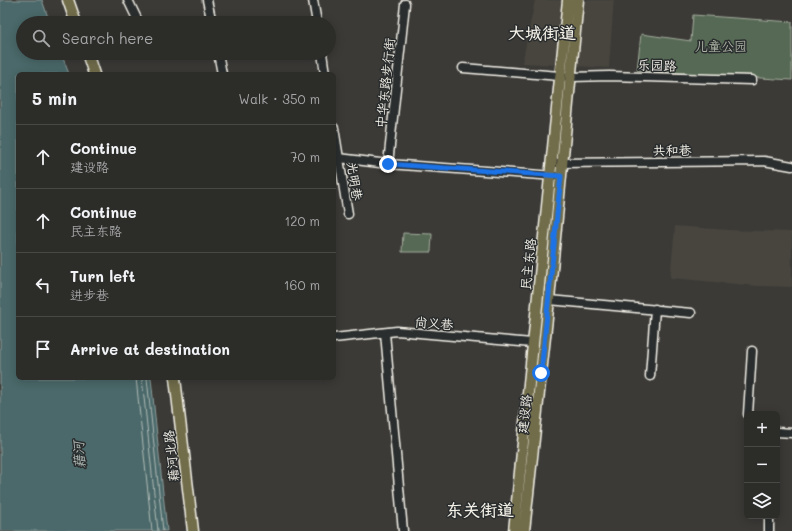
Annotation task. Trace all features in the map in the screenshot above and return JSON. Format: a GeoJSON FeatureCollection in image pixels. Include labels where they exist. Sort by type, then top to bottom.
{"type":"FeatureCollection","features":[{"type":"Feature","properties":{"kind":"main road"},"geometry":{"type":"LineString","coordinates":[[68,0],[74,16]]}},
{"type":"Feature","properties":{"kind":"main road"},"geometry":{"type":"LineString","coordinates":[[76,0],[82,16]]}},
{"type":"Feature","properties":{"kind":"main road","name":"民主东路"},"geometry":{"type":"LineString","coordinates":[[566,77],[568,0]]}},
{"type":"Feature","properties":{"kind":"main road","name":"民主东路"},"geometry":{"type":"LineString","coordinates":[[514,531],[532,343],[558,163],[566,77],[578,0]]}},
{"type":"Feature","properties":{"kind":"main road"},"geometry":{"type":"LineString","coordinates":[[89,60],[93,72]]}},
{"type":"Feature","properties":{"kind":"main road"},"geometry":{"type":"LineString","coordinates":[[96,60],[100,72]]}},
{"type":"Feature","properties":{"kind":"main road","name":"民主东路"},"geometry":{"type":"LineString","coordinates":[[550,300],[556,176]]}},
{"type":"Feature","properties":{"kind":"main road","name":"建设路"},"geometry":{"type":"LineString","coordinates":[[524,531],[550,300]]}},
{"type":"Feature","properties":{"kind":"main road","name":"藉河北路"},"geometry":{"type":"LineString","coordinates":[[175,380],[192,531]]}},
{"type":"Feature","properties":{"kind":"main road","name":"藉河北路"},"geometry":{"type":"LineString","coordinates":[[182,380],[199,531]]}},
{"type":"Feature","properties":{"kind":"street"},"geometry":{"type":"LineString","coordinates":[[128,0],[136,16]]}},
{"type":"Feature","properties":{"kind":"street"},"geometry":{"type":"LineString","coordinates":[[207,0],[210,16]]}},
{"type":"Feature","properties":{"kind":"street"},"geometry":{"type":"LineString","coordinates":[[313,0],[316,16]]}},
{"type":"Feature","properties":{"kind":"street","name":"中华东路步行街"},"geometry":{"type":"LineString","coordinates":[[388,164],[405,4]]}},
{"type":"Feature","properties":{"kind":"street"},"geometry":{"type":"LineString","coordinates":[[219,60],[222,72]]}},
{"type":"Feature","properties":{"kind":"street"},"geometry":{"type":"LineString","coordinates":[[323,60],[325,72]]}},
{"type":"Feature","properties":{"kind":"street","name":"乐园路"},"geometry":{"type":"LineString","coordinates":[[463,68],[566,77],[609,76],[752,80]]}},
{"type":"Feature","properties":{"kind":"street","name":"光明巷"},"geometry":{"type":"LineString","coordinates":[[336,140],[348,214]]}},
{"type":"Feature","properties":{"kind":"street"},"geometry":{"type":"LineString","coordinates":[[339,158],[388,164],[556,176]]}},
{"type":"Feature","properties":{"kind":"street","name":"共和巷"},"geometry":{"type":"LineString","coordinates":[[558,163],[764,161],[792,166]]}},
{"type":"Feature","properties":{"kind":"street"},"geometry":{"type":"LineString","coordinates":[[550,300],[691,312]]}},
{"type":"Feature","properties":{"kind":"street"},"geometry":{"type":"LineString","coordinates":[[650,376],[654,309]]}},
{"type":"Feature","properties":{"kind":"street","name":"尚义巷"},"geometry":{"type":"LineString","coordinates":[[336,338],[397,332],[532,343]]}},
{"type":"Feature","properties":{"kind":"street"},"geometry":{"type":"LineString","coordinates":[[385,333],[403,531]]}},
{"type":"Feature","properties":{"kind":"street"},"geometry":{"type":"LineString","coordinates":[[748,411],[752,351]]}},
{"type":"Feature","properties":{"kind":"street"},"geometry":{"type":"LineString","coordinates":[[780,432],[792,433]]}},
{"type":"Feature","properties":{"kind":"street"},"geometry":{"type":"LineString","coordinates":[[768,531],[769,519]]}},
{"type":"Feature","properties":{"kind":"shaded area"},"geometry":{"type":"Polygon","coordinates":[[[535,0],[614,0],[609,68],[522,63],[535,0]]]}},
{"type":"Feature","properties":{"kind":"shaded area"},"geometry":{"type":"Polygon","coordinates":[[[675,226],[792,232],[792,287],[756,286],[670,278],[675,226]]]}},
{"type":"Feature","properties":{"kind":"green space","name":"儿童公园"},"geometry":{"type":"Polygon","coordinates":[[[693,15],[792,22],[792,80],[637,70],[641,34],[691,41],[693,15]]]}},
{"type":"Feature","properties":{"kind":"green space"},"geometry":{"type":"Polygon","coordinates":[[[403,233],[432,234],[431,252],[402,252],[403,233]]]}},
{"type":"Feature","properties":{"kind":"water","name":"藉河"},"geometry":{"type":"Polygon","coordinates":[[[0,0],[42,0],[48,16],[16,16],[16,60],[64,60],[68,72],[16,72],[16,380],[151,380],[167,531],[0,531],[0,0]]]}},
{"type":"Feature","properties":{"kind":"district","name":"大城街道"},"geometry":{"type":"Point","coordinates":[542,33]}},
{"type":"Feature","properties":{"kind":"district","name":"东关街道"},"geometry":{"type":"Point","coordinates":[480,510]}},
{"type":"Feature","properties":{"kind":"route"},"geometry":{"type":"LineString","coordinates":[[388,164],[561,176],[541,373]]}}]}
